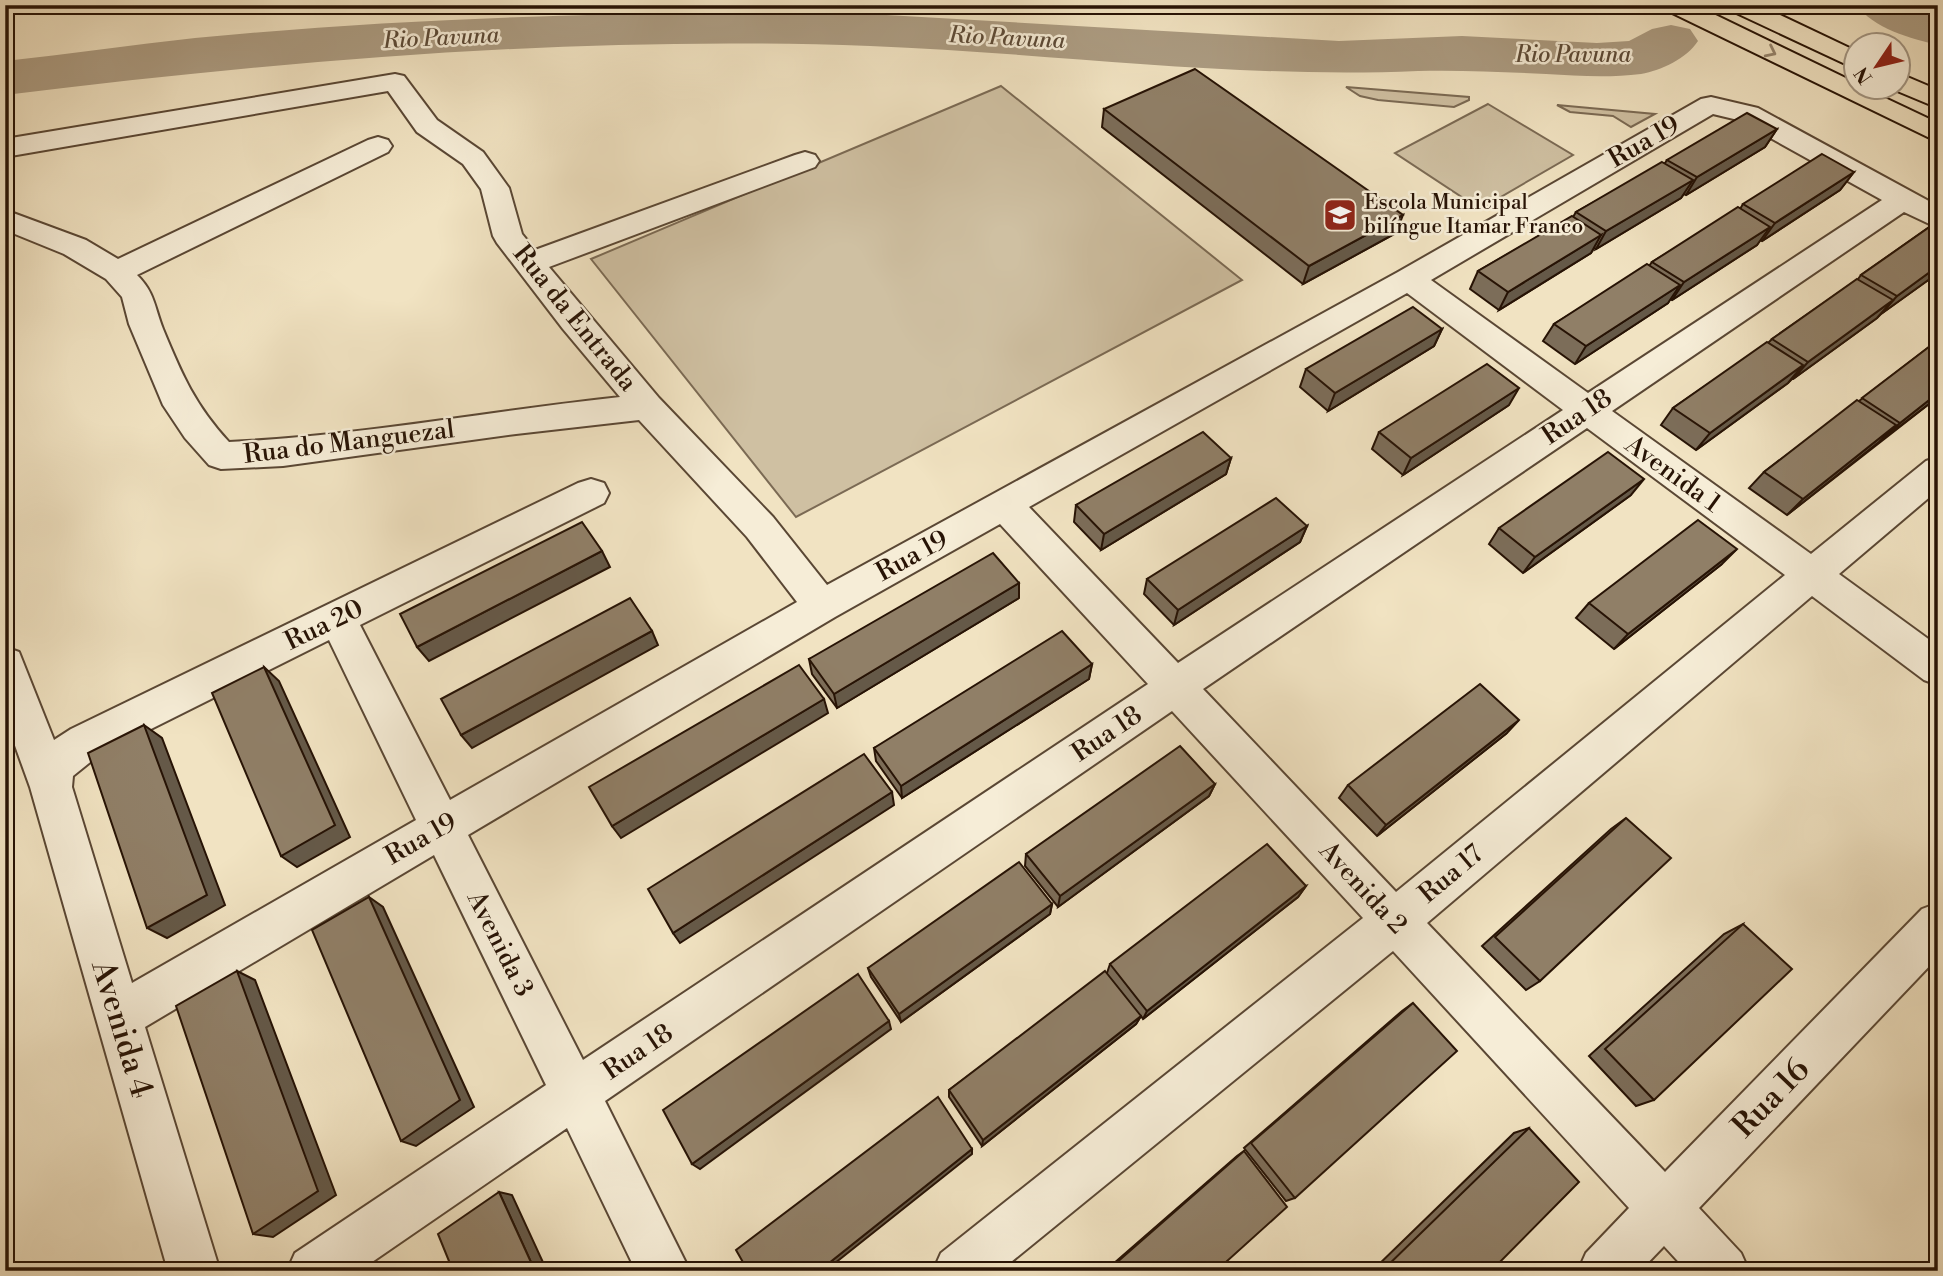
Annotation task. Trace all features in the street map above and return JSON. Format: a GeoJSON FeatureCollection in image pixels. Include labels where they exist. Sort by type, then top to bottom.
{"type":"FeatureCollection","features":[{"type":"Feature","properties":{"kind":"highway"},"geometry":{"type":"LineString","coordinates":[[1675,5],[1938,134]]}},
{"type":"Feature","properties":{"kind":"highway"},"geometry":{"type":"LineString","coordinates":[[1739,5],[1842,54]]}},
{"type":"Feature","properties":{"kind":"highway"},"geometry":{"type":"LineString","coordinates":[[1912,88],[1938,100]]}},
{"type":"Feature","properties":{"kind":"street","name":"Rua da Entrada"},"geometry":{"type":"LineString","coordinates":[[5,148],[395,82],[426,127],[473,158],[495,188],[509,236],[574,321],[647,407],[736,499],[822,607]]}},
{"type":"Feature","properties":{"kind":"street","name":"Rua 19"},"geometry":{"type":"LineString","coordinates":[[119,1016],[822,607],[1409,279],[1711,105],[1748,114],[1902,200]]}},
{"type":"Feature","properties":{"kind":"street"},"geometry":{"type":"LineString","coordinates":[[117,271],[378,146]]}},
{"type":"Feature","properties":{"kind":"street"},"geometry":{"type":"LineString","coordinates":[[530,262],[805,161]]}},
{"type":"Feature","properties":{"kind":"street"},"geometry":{"type":"LineString","coordinates":[[1902,200],[1938,219]]}},
{"type":"Feature","properties":{"kind":"street","name":"Rua 18"},"geometry":{"type":"LineString","coordinates":[[313,1271],[1175,687],[1902,200]]}},
{"type":"Feature","properties":{"kind":"street","name":"Rua do Manguezal"},"geometry":{"type":"LineString","coordinates":[[5,219],[75,247],[117,271],[137,293],[145,324],[175,396],[197,429],[221,456],[283,453],[439,431],[647,407]]}},
{"type":"Feature","properties":{"kind":"street","name":"Avenida 1"},"geometry":{"type":"LineString","coordinates":[[1409,279],[1938,668]]}},
{"type":"Feature","properties":{"kind":"street","name":"Rua 17"},"geometry":{"type":"LineString","coordinates":[[959,1271],[1395,921],[1938,470]]}},
{"type":"Feature","properties":{"kind":"street","name":"Rua 20"},"geometry":{"type":"LineString","coordinates":[[55,774],[85,742],[591,493]]}},
{"type":"Feature","properties":{"kind":"street","name":"Avenida 2"},"geometry":{"type":"LineString","coordinates":[[1004,504],[1723,1271]]}},
{"type":"Feature","properties":{"kind":"street","name":"Avenida 3"},"geometry":{"type":"LineString","coordinates":[[337,618],[664,1271]]}},
{"type":"Feature","properties":{"kind":"street","name":"Avenida 4"},"geometry":{"type":"LineString","coordinates":[[5,664],[55,774],[119,1016],[194,1271]]}},
{"type":"Feature","properties":{"kind":"street","name":"Rua 16"},"geometry":{"type":"LineString","coordinates":[[1604,1271],[1938,925]]}},
{"type":"Feature","properties":{"kind":"shaded area"},"geometry":{"type":"Polygon","coordinates":[[[1001,86],[1242,280],[796,517],[591,259],[1001,86]]]}},
{"type":"Feature","properties":{"kind":"shaded area"},"geometry":{"type":"Polygon","coordinates":[[[1346,87],[1469,97],[1469,100],[1454,107],[1378,100],[1360,96],[1346,87]]]}},
{"type":"Feature","properties":{"kind":"shaded area"},"geometry":{"type":"Polygon","coordinates":[[[1488,104],[1573,155],[1480,209],[1395,153],[1488,104]]]}},
{"type":"Feature","properties":{"kind":"shaded area"},"geometry":{"type":"Polygon","coordinates":[[[1557,105],[1655,114],[1631,127],[1613,116],[1570,112],[1557,105]]]}},
{"type":"Feature","properties":{"kind":"building"},"geometry":{"type":"Polygon","coordinates":[[[1195,69],[1403,215],[1309,266],[1104,109],[1195,69]]]}},
{"type":"Feature","properties":{"kind":"building"},"geometry":{"type":"Polygon","coordinates":[[[1747,113],[1777,129],[1697,177],[1667,160],[1747,113]]]}},
{"type":"Feature","properties":{"kind":"building"},"geometry":{"type":"Polygon","coordinates":[[[1822,154],[1854,172],[1775,223],[1743,204],[1822,154]]]}},
{"type":"Feature","properties":{"kind":"building"},"geometry":{"type":"Polygon","coordinates":[[[1662,162],[1693,180],[1606,231],[1576,212],[1662,162]]]}},
{"type":"Feature","properties":{"kind":"building"},"geometry":{"type":"Polygon","coordinates":[[[1738,207],[1770,227],[1684,282],[1652,262],[1738,207]]]}},
{"type":"Feature","properties":{"kind":"building"},"geometry":{"type":"Polygon","coordinates":[[[1572,216],[1601,235],[1508,292],[1478,271],[1572,216]]]}},
{"type":"Feature","properties":{"kind":"building"},"geometry":{"type":"Polygon","coordinates":[[[1938,221],[1938,266],[1897,296],[1861,275],[1938,221]]]}},
{"type":"Feature","properties":{"kind":"building"},"geometry":{"type":"Polygon","coordinates":[[[1647,264],[1680,285],[1586,346],[1554,324],[1647,264]]]}},
{"type":"Feature","properties":{"kind":"building"},"geometry":{"type":"Polygon","coordinates":[[[1857,279],[1893,300],[1808,362],[1772,339],[1857,279]]]}},
{"type":"Feature","properties":{"kind":"building"},"geometry":{"type":"Polygon","coordinates":[[[1413,307],[1442,329],[1335,393],[1306,369],[1413,307]]]}},
{"type":"Feature","properties":{"kind":"building"},"geometry":{"type":"Polygon","coordinates":[[[1938,340],[1938,393],[1900,423],[1862,398],[1938,340]]]}},
{"type":"Feature","properties":{"kind":"building"},"geometry":{"type":"Polygon","coordinates":[[[1767,342],[1803,365],[1710,433],[1673,408],[1767,342]]]}},
{"type":"Feature","properties":{"kind":"building"},"geometry":{"type":"Polygon","coordinates":[[[1487,364],[1519,388],[1411,458],[1379,432],[1487,364]]]}},
{"type":"Feature","properties":{"kind":"building"},"geometry":{"type":"Polygon","coordinates":[[[1857,400],[1896,425],[1803,499],[1764,472],[1857,400]]]}},
{"type":"Feature","properties":{"kind":"building"},"geometry":{"type":"Polygon","coordinates":[[[1203,432],[1231,458],[1104,534],[1076,505],[1203,432]]]}},
{"type":"Feature","properties":{"kind":"building"},"geometry":{"type":"Polygon","coordinates":[[[1608,452],[1644,479],[1535,557],[1499,528],[1608,452]]]}},
{"type":"Feature","properties":{"kind":"building"},"geometry":{"type":"Polygon","coordinates":[[[1276,498],[1307,526],[1178,610],[1147,579],[1276,498]]]}},
{"type":"Feature","properties":{"kind":"building"},"geometry":{"type":"Polygon","coordinates":[[[1698,520],[1737,549],[1628,634],[1589,603],[1698,520]]]}},
{"type":"Feature","properties":{"kind":"building"},"geometry":{"type":"Polygon","coordinates":[[[582,522],[602,551],[417,647],[400,614],[582,522]]]}},
{"type":"Feature","properties":{"kind":"building"},"geometry":{"type":"Polygon","coordinates":[[[993,553],[1019,583],[834,694],[809,659],[993,553]]]}},
{"type":"Feature","properties":{"kind":"building"},"geometry":{"type":"Polygon","coordinates":[[[630,598],[652,631],[461,735],[441,699],[630,598]]]}},
{"type":"Feature","properties":{"kind":"building"},"geometry":{"type":"Polygon","coordinates":[[[1062,631],[1092,664],[901,786],[874,748],[1062,631]]]}},
{"type":"Feature","properties":{"kind":"building"},"geometry":{"type":"Polygon","coordinates":[[[799,665],[824,699],[612,826],[589,787],[799,665]]]}},
{"type":"Feature","properties":{"kind":"building"},"geometry":{"type":"Polygon","coordinates":[[[264,667],[335,825],[281,856],[212,693],[264,667]]]}},
{"type":"Feature","properties":{"kind":"building"},"geometry":{"type":"Polygon","coordinates":[[[1480,684],[1519,720],[1386,825],[1348,785],[1480,684]]]}},
{"type":"Feature","properties":{"kind":"building"},"geometry":{"type":"Polygon","coordinates":[[[144,725],[207,895],[147,928],[88,753],[144,725]]]}},
{"type":"Feature","properties":{"kind":"building"},"geometry":{"type":"Polygon","coordinates":[[[1180,746],[1215,784],[1060,896],[1026,854],[1180,746]]]}},
{"type":"Feature","properties":{"kind":"building"},"geometry":{"type":"Polygon","coordinates":[[[864,754],[892,792],[673,933],[648,889],[864,754]]]}},
{"type":"Feature","properties":{"kind":"building"},"geometry":{"type":"Polygon","coordinates":[[[1626,818],[1671,858],[1540,981],[1495,937],[1626,818]]]}},
{"type":"Feature","properties":{"kind":"building"},"geometry":{"type":"Polygon","coordinates":[[[1267,844],[1306,886],[1147,1011],[1110,964],[1267,844]]]}},
{"type":"Feature","properties":{"kind":"building"},"geometry":{"type":"Polygon","coordinates":[[[1019,862],[1052,904],[899,1014],[868,968],[1019,862]]]}},
{"type":"Feature","properties":{"kind":"building"},"geometry":{"type":"Polygon","coordinates":[[[369,897],[460,1100],[401,1141],[312,930],[369,897]]]}},
{"type":"Feature","properties":{"kind":"building"},"geometry":{"type":"Polygon","coordinates":[[[1743,924],[1792,969],[1654,1100],[1605,1049],[1743,924]]]}},
{"type":"Feature","properties":{"kind":"building"},"geometry":{"type":"Polygon","coordinates":[[[237,971],[318,1191],[253,1234],[176,1006],[237,971]]]}},
{"type":"Feature","properties":{"kind":"building"},"geometry":{"type":"Polygon","coordinates":[[[1105,971],[1141,1016],[983,1140],[949,1090],[1105,971]]]}},
{"type":"Feature","properties":{"kind":"building"},"geometry":{"type":"Polygon","coordinates":[[[858,974],[889,1021],[692,1164],[663,1110],[858,974]]]}},
{"type":"Feature","properties":{"kind":"building"},"geometry":{"type":"Polygon","coordinates":[[[1413,1003],[1457,1051],[1295,1198],[1251,1143],[1413,1003]]]}},
{"type":"Feature","properties":{"kind":"building"},"geometry":{"type":"Polygon","coordinates":[[[938,1097],[972,1149],[819,1271],[748,1271],[736,1250],[938,1097]]]}},
{"type":"Feature","properties":{"kind":"building"},"geometry":{"type":"Polygon","coordinates":[[[1529,1128],[1579,1182],[1491,1271],[1382,1271],[1529,1128]]]}},
{"type":"Feature","properties":{"kind":"building"},"geometry":{"type":"Polygon","coordinates":[[[1244,1151],[1287,1207],[1216,1271],[1107,1271],[1244,1151]]]}},
{"type":"Feature","properties":{"kind":"building"},"geometry":{"type":"Polygon","coordinates":[[[499,1192],[535,1271],[453,1271],[438,1234],[499,1192]]]}},
{"type":"Feature","properties":{"kind":"waterway","name":"Rio Pavuna"},"geometry":{"type":"LineString","coordinates":[[1883,5],[1938,29]]}},
{"type":"Feature","properties":{"kind":"waterway","name":"Rio Pavuna"},"geometry":{"type":"LineString","coordinates":[[5,78],[196,55],[344,43],[579,31],[720,28],[869,30],[1339,58],[1462,53],[1597,60],[1641,57],[1671,41]]}},
{"type":"Feature","properties":{"kind":"place","name":"Escola Municipal bilíngue Itamar Franco"},"geometry":{"type":"Point","coordinates":[1340,215]}}]}
